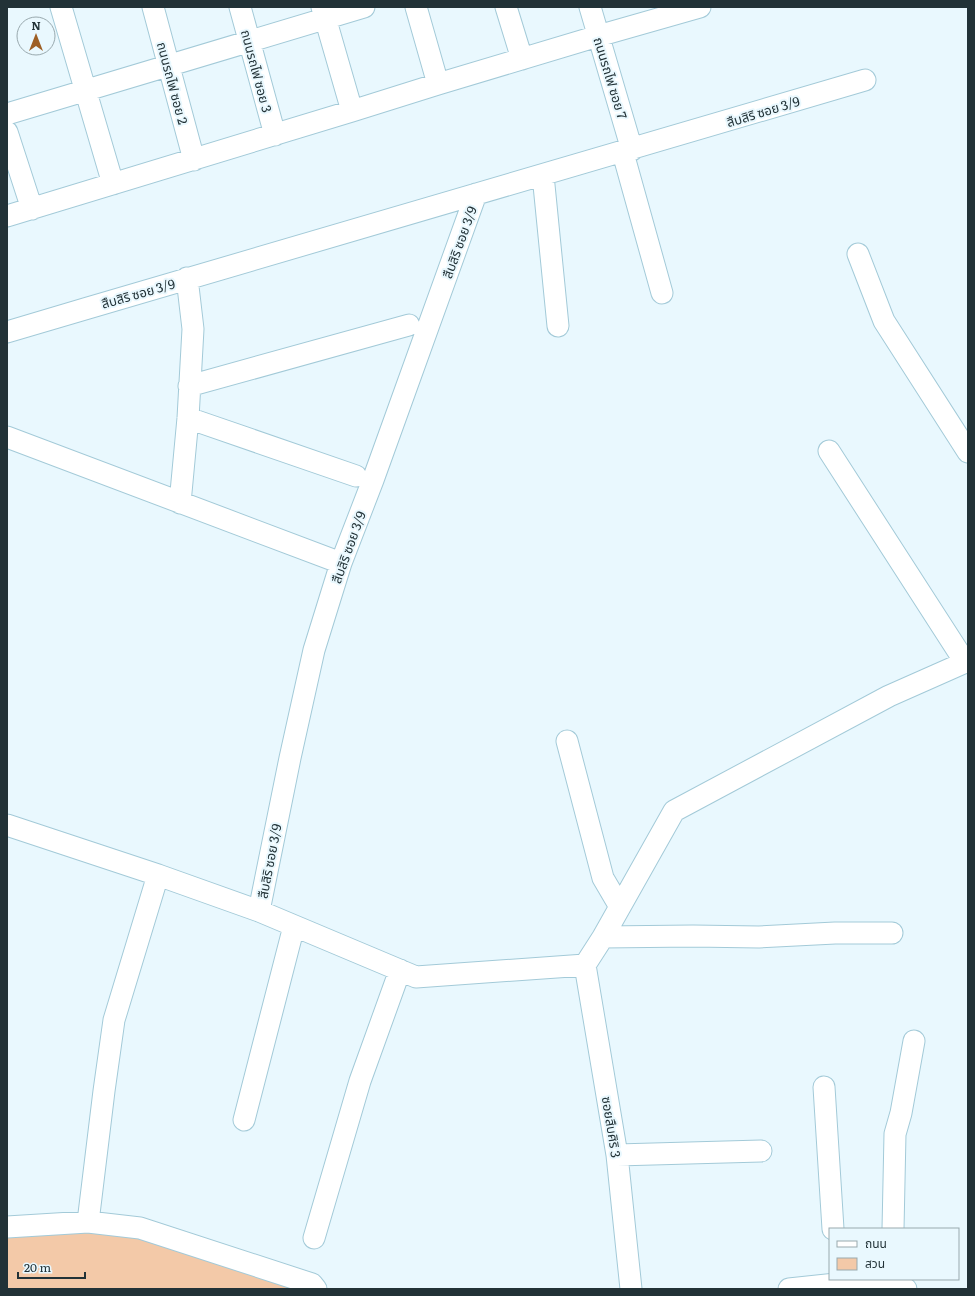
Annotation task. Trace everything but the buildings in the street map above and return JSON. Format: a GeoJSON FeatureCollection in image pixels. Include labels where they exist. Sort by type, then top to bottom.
{"type":"FeatureCollection","features":[{"type":"Feature","properties":{"kind":"street"},"geometry":{"type":"LineString","coordinates":[[60,7],[113,184]]}},
{"type":"Feature","properties":{"kind":"street","name":"ถนนรถไฟ ซอย 2"},"geometry":{"type":"LineString","coordinates":[[153,7],[194,160]]}},
{"type":"Feature","properties":{"kind":"street","name":"ถนนรถไฟ ซอย 3"},"geometry":{"type":"LineString","coordinates":[[240,7],[275,135]]}},
{"type":"Feature","properties":{"kind":"street"},"geometry":{"type":"LineString","coordinates":[[7,114],[249,41],[324,13],[364,7]]}},
{"type":"Feature","properties":{"kind":"street"},"geometry":{"type":"LineString","coordinates":[[416,7],[438,84]]}},
{"type":"Feature","properties":{"kind":"street"},"geometry":{"type":"LineString","coordinates":[[506,7],[522,58]]}},
{"type":"Feature","properties":{"kind":"street","name":"ถนนรถไฟ ซอย 7"},"geometry":{"type":"LineString","coordinates":[[590,7],[628,151],[662,293]]}},
{"type":"Feature","properties":{"kind":"street"},"geometry":{"type":"LineString","coordinates":[[7,216],[194,160],[522,58],[689,9]]}},
{"type":"Feature","properties":{"kind":"street"},"geometry":{"type":"LineString","coordinates":[[324,13],[352,111]]}},
{"type":"Feature","properties":{"kind":"street","name":"สืบสิริ ซอย 3/9"},"geometry":{"type":"LineString","coordinates":[[7,332],[187,278],[628,151],[865,80]]}},
{"type":"Feature","properties":{"kind":"street"},"geometry":{"type":"LineString","coordinates":[[7,132],[32,209]]}},
{"type":"Feature","properties":{"kind":"street"},"geometry":{"type":"LineString","coordinates":[[544,175],[558,326]]}},
{"type":"Feature","properties":{"kind":"street","name":"สืบสิริ ซอย 3/9"},"geometry":{"type":"LineString","coordinates":[[259,911],[290,758],[311,666],[340,563],[373,480],[476,194]]}},
{"type":"Feature","properties":{"kind":"street"},"geometry":{"type":"LineString","coordinates":[[858,254],[884,321],[968,452]]}},
{"type":"Feature","properties":{"kind":"street"},"geometry":{"type":"LineString","coordinates":[[180,503],[188,418],[193,329],[187,278]]}},
{"type":"Feature","properties":{"kind":"street"},"geometry":{"type":"LineString","coordinates":[[189,386],[409,325]]}},
{"type":"Feature","properties":{"kind":"street"},"geometry":{"type":"LineString","coordinates":[[188,418],[356,476]]}},
{"type":"Feature","properties":{"kind":"street"},"geometry":{"type":"LineString","coordinates":[[7,437],[340,563]]}},
{"type":"Feature","properties":{"kind":"street"},"geometry":{"type":"LineString","coordinates":[[7,825],[158,875],[259,911],[416,976],[585,965],[603,937],[674,811],[889,696],[966,661],[828,452]]}},
{"type":"Feature","properties":{"kind":"street"},"geometry":{"type":"LineString","coordinates":[[567,741],[603,878],[620,907]]}},
{"type":"Feature","properties":{"kind":"street"},"geometry":{"type":"LineString","coordinates":[[88,1222],[114,1020],[158,875]]}},
{"type":"Feature","properties":{"kind":"street"},"geometry":{"type":"LineString","coordinates":[[244,1120],[294,926]]}},
{"type":"Feature","properties":{"kind":"street"},"geometry":{"type":"LineString","coordinates":[[603,937],[759,937],[835,933],[892,933]]}},
{"type":"Feature","properties":{"kind":"street","name":"ซอยสืบศิริ 3"},"geometry":{"type":"LineString","coordinates":[[585,965],[617,1155],[631,1289]]}},
{"type":"Feature","properties":{"kind":"street"},"geometry":{"type":"LineString","coordinates":[[314,1238],[360,1081],[400,970]]}},
{"type":"Feature","properties":{"kind":"street"},"geometry":{"type":"LineString","coordinates":[[894,1228],[896,1134],[914,1040]]}},
{"type":"Feature","properties":{"kind":"street"},"geometry":{"type":"LineString","coordinates":[[824,1087],[833,1228]]}},
{"type":"Feature","properties":{"kind":"street"},"geometry":{"type":"LineString","coordinates":[[617,1155],[761,1151]]}},
{"type":"Feature","properties":{"kind":"street"},"geometry":{"type":"LineString","coordinates":[[7,1227],[88,1222],[140,1228],[312,1284],[316,1289]]}},
{"type":"Feature","properties":{"kind":"street"},"geometry":{"type":"LineString","coordinates":[[789,1289],[836,1281],[861,1287],[897,1285]]}},
{"type":"Feature","properties":{"kind":"green space"},"geometry":{"type":"Polygon","coordinates":[[[7,1227],[140,1228],[316,1289],[7,1289],[7,1227]]]}}]}
